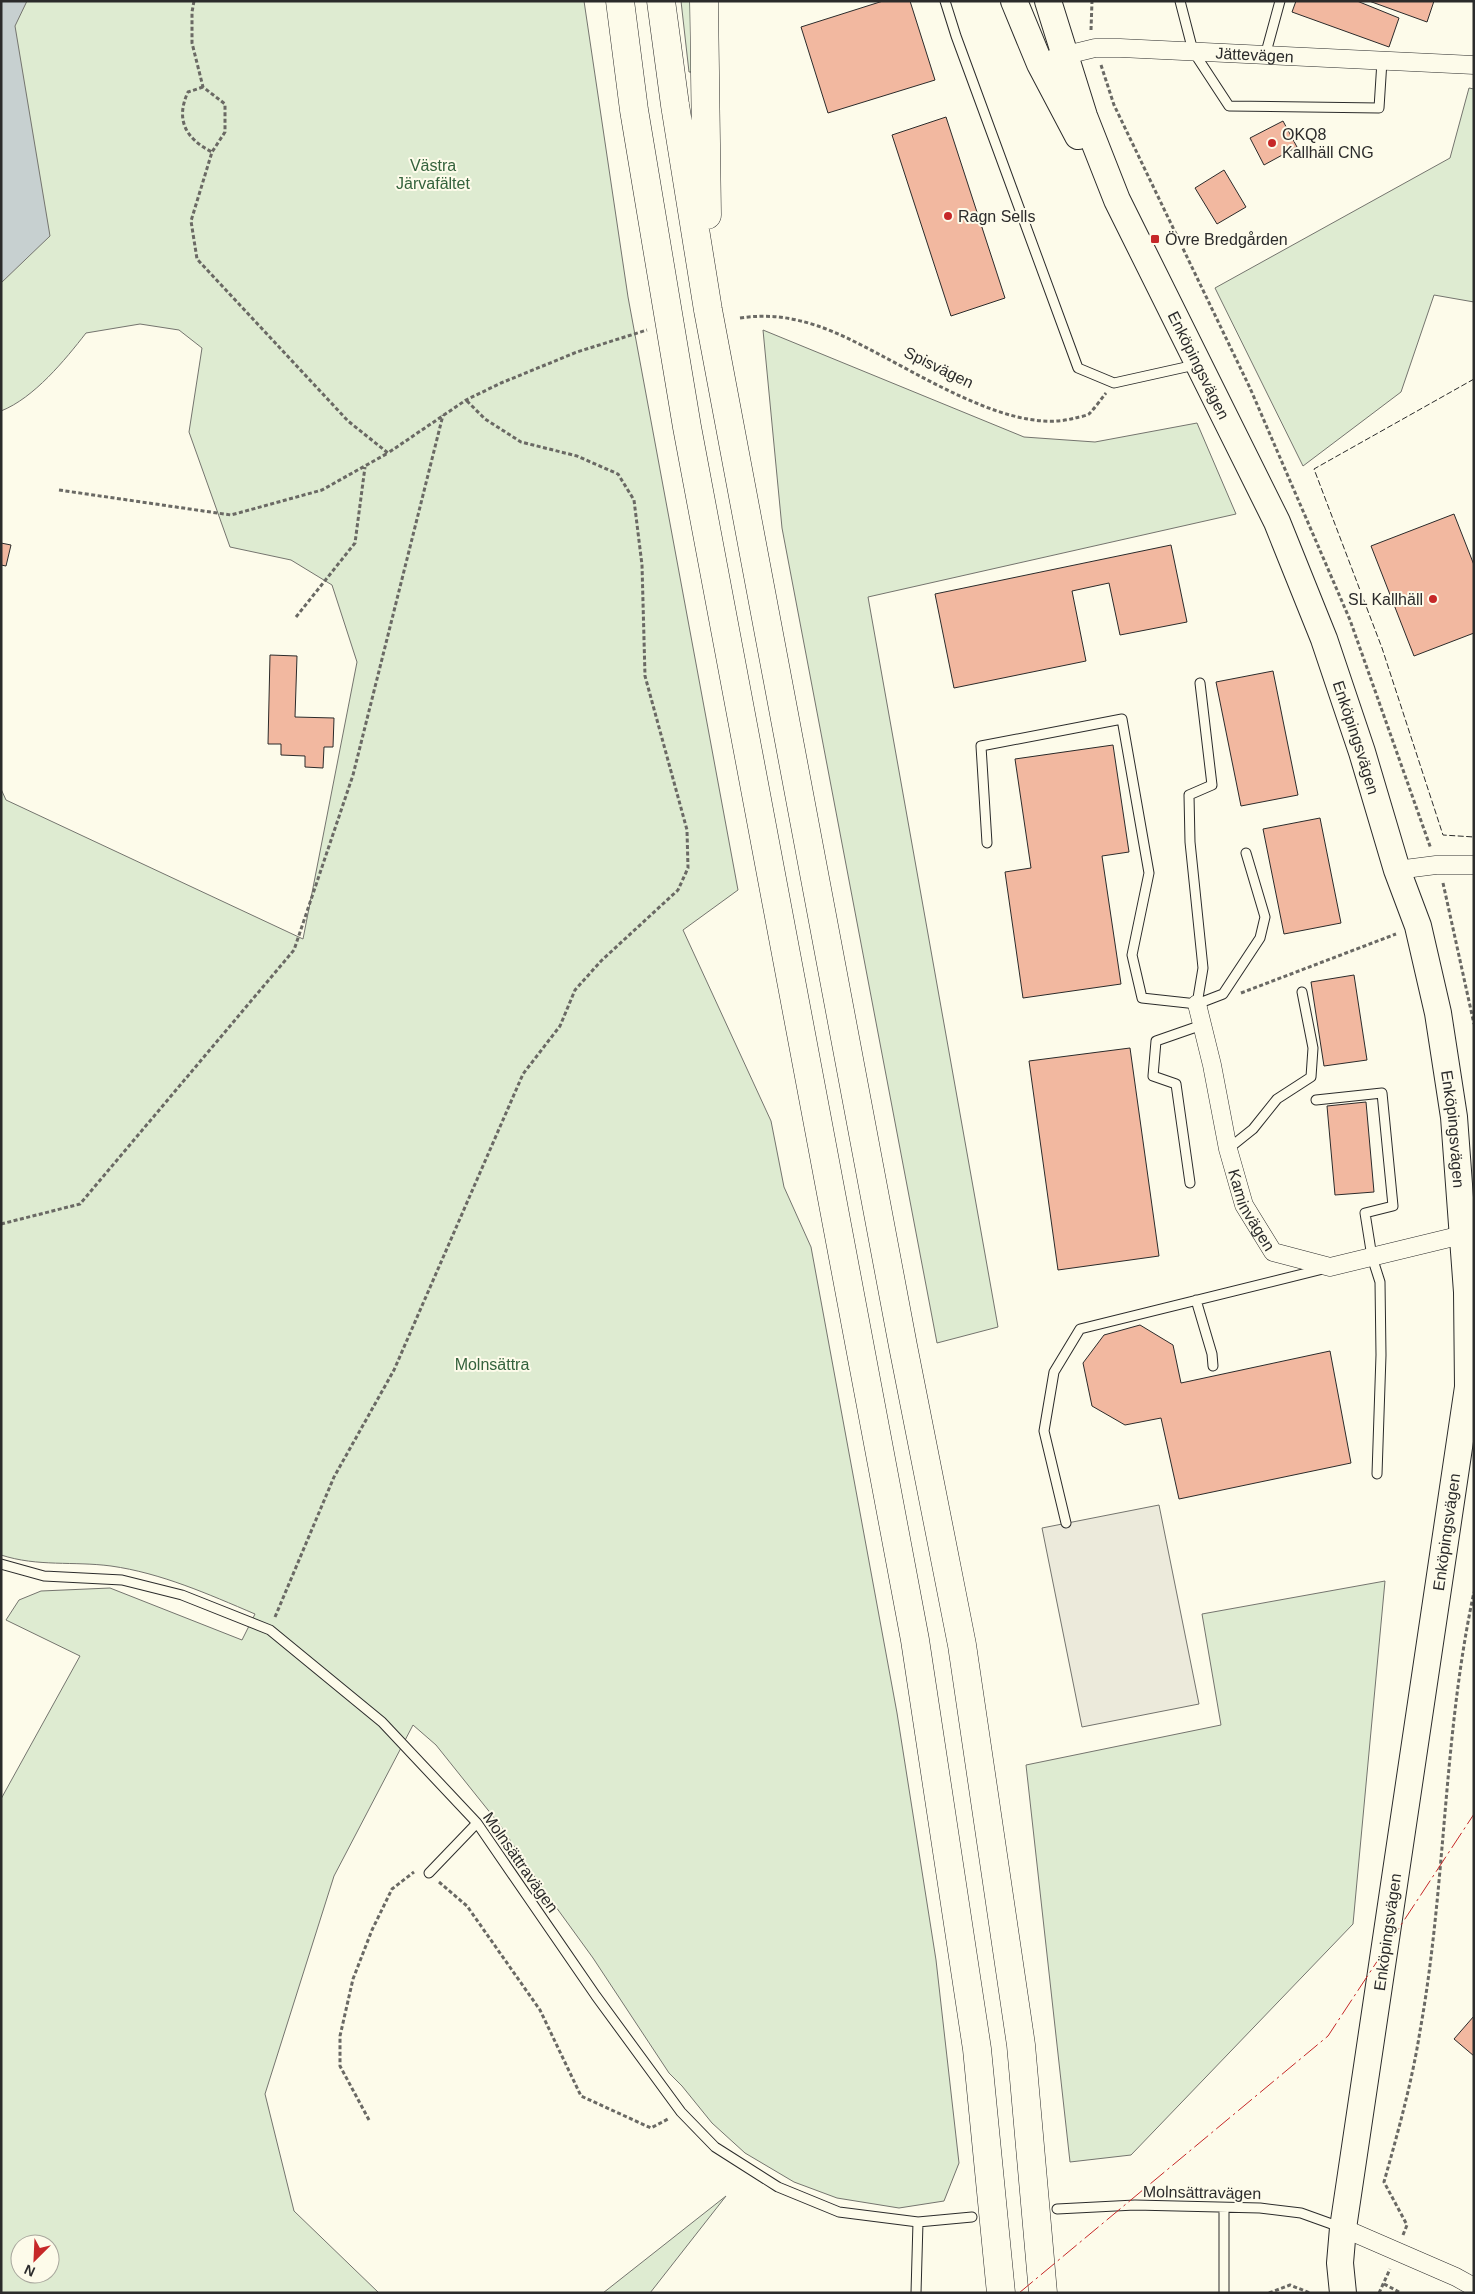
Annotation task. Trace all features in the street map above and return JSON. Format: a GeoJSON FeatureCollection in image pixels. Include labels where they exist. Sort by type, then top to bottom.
{"type":"FeatureCollection","features":[{"type":"Feature","properties":{"kind":"highway"},"geometry":{"type":"LineString","coordinates":[[620,1],[634,110],[687,427],[915,1640],[977,2049],[1001,2293]]}},
{"type":"Feature","properties":{"kind":"highway"},"geometry":{"type":"LineString","coordinates":[[662,1],[675,105],[708,310],[901,1337],[962,1644],[1021,2045],[1043,2293]]}},
{"type":"Feature","properties":{"kind":"highway"},"geometry":{"type":"LineString","coordinates":[[704,1],[708,310]]}},
{"type":"Feature","properties":{"kind":"street","name":"Enköpingsvägen"},"geometry":{"type":"LineString","coordinates":[[1014,1],[1040,64],[1071,125],[1117,200]]}},
{"type":"Feature","properties":{"kind":"street","name":"Enköpingsvägen"},"geometry":{"type":"LineString","coordinates":[[1048,1],[1084,116],[1117,200],[1277,522],[1324,639],[1362,752],[1397,870],[1418,926],[1438,1013],[1454,1117],[1467,1292],[1468,1388],[1343,2228],[1340,2263],[1343,2293]]}},
{"type":"Feature","properties":{"kind":"street","name":"Jättevägen"},"geometry":{"type":"LineString","coordinates":[[1040,64],[1065,54],[1095,48],[1474,65]]}},
{"type":"Feature","properties":{"kind":"street"},"geometry":{"type":"LineString","coordinates":[[1397,870],[1436,865],[1474,865]]}},
{"type":"Feature","properties":{"kind":"street","name":"Kaminvägen"},"geometry":{"type":"LineString","coordinates":[[1197,1004],[1228,1150],[1244,1206],[1273,1252],[1330,1267],[1462,1235]]}},
{"type":"Feature","properties":{"kind":"street"},"geometry":{"type":"LineString","coordinates":[[1343,2228],[1456,2277],[1474,2287]]}},
{"type":"Feature","properties":{"kind":"lane"},"geometry":{"type":"LineString","coordinates":[[945,1],[956,36],[1078,368],[1114,383],[1198,364]]}},
{"type":"Feature","properties":{"kind":"lane"},"geometry":{"type":"LineString","coordinates":[[1180,1],[1193,51],[1230,106],[1379,108],[1382,61]]}},
{"type":"Feature","properties":{"kind":"lane"},"geometry":{"type":"LineString","coordinates":[[1264,56],[1280,1]]}},
{"type":"Feature","properties":{"kind":"lane"},"geometry":{"type":"LineString","coordinates":[[1197,1004],[1203,968],[1190,842],[1189,796],[1212,784],[1200,683]]}},
{"type":"Feature","properties":{"kind":"lane"},"geometry":{"type":"LineString","coordinates":[[987,843],[981,746],[1122,720],[1149,873],[1132,955],[1142,998],[1197,1004],[1223,994],[1260,938],[1265,917],[1246,853]]}},
{"type":"Feature","properties":{"kind":"lane"},"geometry":{"type":"LineString","coordinates":[[1228,1150],[1253,1129],[1277,1099],[1311,1077],[1313,1048],[1302,992]]}},
{"type":"Feature","properties":{"kind":"lane"},"geometry":{"type":"LineString","coordinates":[[1190,1183],[1176,1084],[1153,1076],[1156,1041],[1202,1025]]}},
{"type":"Feature","properties":{"kind":"lane"},"geometry":{"type":"LineString","coordinates":[[1316,1100],[1382,1093],[1393,1206],[1365,1213],[1372,1257],[1380,1282],[1381,1355],[1377,1474]]}},
{"type":"Feature","properties":{"kind":"lane"},"geometry":{"type":"LineString","coordinates":[[1066,1523],[1044,1431],[1054,1372],[1080,1329],[1330,1267]]}},
{"type":"Feature","properties":{"kind":"lane"},"geometry":{"type":"LineString","coordinates":[[1196,1300],[1212,1354],[1213,1366]]}},
{"type":"Feature","properties":{"kind":"lane","name":"Molnsättravägen"},"geometry":{"type":"LineString","coordinates":[[1,1564],[44,1576],[122,1580],[182,1596],[270,1630],[382,1722],[476,1823],[596,1996],[681,2112],[715,2147],[778,2187],[839,2212],[918,2222],[972,2217]]}},
{"type":"Feature","properties":{"kind":"lane"},"geometry":{"type":"LineString","coordinates":[[429,1873],[476,1823]]}},
{"type":"Feature","properties":{"kind":"lane","name":"Molnsättravägen"},"geometry":{"type":"LineString","coordinates":[[1057,2209],[1155,2205],[1260,2208],[1301,2213],[1343,2228]]}},
{"type":"Feature","properties":{"kind":"lane"},"geometry":{"type":"LineString","coordinates":[[1224,2208],[1224,2293]]}},
{"type":"Feature","properties":{"kind":"lane"},"geometry":{"type":"LineString","coordinates":[[916,2293],[918,2222]]}},
{"type":"Feature","properties":{"kind":"path"},"geometry":{"type":"LineString","coordinates":[[194,1],[192,43],[203,87],[225,104],[225,132],[212,152],[190,221],[197,259],[348,421],[388,453]]}},
{"type":"Feature","properties":{"kind":"path"},"geometry":{"type":"LineString","coordinates":[[1092,1],[1090,25],[1095,48],[1114,106],[1250,388],[1350,620],[1444,887],[1474,1024]]}},
{"type":"Feature","properties":{"kind":"path"},"geometry":{"type":"LineString","coordinates":[[203,87],[188,92],[182,106],[184,125],[197,145],[212,152]]}},
{"type":"Feature","properties":{"kind":"path","name":"Spisvägen"},"geometry":{"type":"LineString","coordinates":[[740,318],[765,314],[790,317],[820,326],[988,408],[1024,419],[1061,422],[1088,415],[1114,383]]}},
{"type":"Feature","properties":{"kind":"path"},"geometry":{"type":"LineString","coordinates":[[59,490],[231,515],[322,490],[388,453],[466,400],[501,383],[577,352],[649,330]]}},
{"type":"Feature","properties":{"kind":"path"},"geometry":{"type":"LineString","coordinates":[[270,1630],[334,1477],[394,1370],[523,1074],[560,1026],[575,990],[601,961],[678,890],[688,868],[688,830],[645,676],[642,565],[634,500],[618,474],[577,456],[521,442],[485,420],[466,400]]}},
{"type":"Feature","properties":{"kind":"path"},"geometry":{"type":"LineString","coordinates":[[1,1224],[80,1204],[294,950],[353,776],[443,415]]}},
{"type":"Feature","properties":{"kind":"path"},"geometry":{"type":"LineString","coordinates":[[296,617],[355,543],[365,466]]}},
{"type":"Feature","properties":{"kind":"path"},"geometry":{"type":"LineString","coordinates":[[1234,996],[1398,934]]}},
{"type":"Feature","properties":{"kind":"path"},"geometry":{"type":"LineString","coordinates":[[1379,2293],[1407,2225],[1384,2182],[1406,2100],[1420,2030],[1440,1874],[1450,1759],[1474,1592]]}},
{"type":"Feature","properties":{"kind":"path"},"geometry":{"type":"LineString","coordinates":[[369,2120],[340,2066],[340,2036],[353,1979],[372,1930],[392,1889],[416,1870],[429,1873],[467,1906],[540,2010],[582,2096],[651,2128],[681,2112]]}},
{"type":"Feature","properties":{"kind":"path"},"geometry":{"type":"LineString","coordinates":[[1384,2284],[1401,2293]]}},
{"type":"Feature","properties":{"kind":"path"},"geometry":{"type":"LineString","coordinates":[[1269,2293],[1290,2285],[1310,2293]]}},
{"type":"Feature","properties":{"kind":"green space"},"geometry":{"type":"Polygon","coordinates":[[[1,1],[584,1],[628,297],[738,890],[683,930],[771,1121],[784,1187],[811,1247],[897,1713],[936,1960],[959,2163],[944,2201],[899,2208],[837,2198],[794,2182],[745,2153],[712,2123],[669,2073],[593,1958],[540,1885],[500,1825],[436,1745],[413,1725],[334,1876],[265,2094],[294,2211],[379,2293],[1,2293],[1,1799],[80,1656],[6,1620],[19,1600],[41,1591],[110,1588],[242,1640],[255,1614],[184,1585],[130,1569],[111,1566],[28,1561],[1,1555],[1,789],[6,800],[303,939],[357,662],[332,585],[291,560],[230,547],[189,432],[202,348],[179,330],[140,324],[86,333],[59,366],[37,388],[1,411],[1,1]]]}},
{"type":"Feature","properties":{"kind":"green space"},"geometry":{"type":"Polygon","coordinates":[[[681,1],[693,1],[695,72],[689,72],[681,1]]]}},
{"type":"Feature","properties":{"kind":"green space"},"geometry":{"type":"Polygon","coordinates":[[[1469,88],[1474,89],[1474,302],[1434,295],[1401,392],[1303,466],[1215,288],[1450,158],[1469,88]]]}},
{"type":"Feature","properties":{"kind":"green space"},"geometry":{"type":"Polygon","coordinates":[[[763,330],[1024,437],[1095,442],[1197,423],[1236,514],[868,597],[998,1327],[937,1343],[782,528],[763,330]]]}},
{"type":"Feature","properties":{"kind":"green space"},"geometry":{"type":"Polygon","coordinates":[[[1385,1581],[1353,1924],[1131,2155],[1070,2162],[1026,1765],[1221,1725],[1202,1614],[1385,1581]]]}},
{"type":"Feature","properties":{"kind":"green space"},"geometry":{"type":"Polygon","coordinates":[[[726,2196],[650,2293],[603,2293],[726,2196]]]}},
{"type":"Feature","properties":{"kind":"shaded area"},"geometry":{"type":"Polygon","coordinates":[[[1,1],[27,1],[15,26],[50,236],[1,283],[1,1]]]}},
{"type":"Feature","properties":{"kind":"shaded area"},"geometry":{"type":"Polygon","coordinates":[[[1159,1505],[1199,1704],[1082,1727],[1042,1528],[1159,1505]]]}},
{"type":"Feature","properties":{"kind":"building"},"geometry":{"type":"Polygon","coordinates":[[[883,1],[910,1],[935,80],[828,113],[801,27],[883,1]]]}},
{"type":"Feature","properties":{"kind":"building"},"geometry":{"type":"Polygon","coordinates":[[[1296,1],[1357,1],[1399,18],[1389,47],[1292,12],[1296,1]]]}},
{"type":"Feature","properties":{"kind":"building"},"geometry":{"type":"Polygon","coordinates":[[[1369,1],[1434,1],[1427,22],[1369,1]]]}},
{"type":"Feature","properties":{"kind":"building","name":"Ragn Sells"},"geometry":{"type":"Polygon","coordinates":[[[946,117],[1005,298],[951,316],[892,135],[946,117]]]}},
{"type":"Feature","properties":{"kind":"building"},"geometry":{"type":"Polygon","coordinates":[[[1283,121],[1297,147],[1264,165],[1250,138],[1283,121]]]}},
{"type":"Feature","properties":{"kind":"building"},"geometry":{"type":"Polygon","coordinates":[[[1224,170],[1246,207],[1217,224],[1195,188],[1224,170]]]}},
{"type":"Feature","properties":{"kind":"building","name":"SL Kallhäll"},"geometry":{"type":"Polygon","coordinates":[[[1454,514],[1474,565],[1474,633],[1414,656],[1371,546],[1454,514]]]}},
{"type":"Feature","properties":{"kind":"building"},"geometry":{"type":"Polygon","coordinates":[[[1,543],[11,545],[6,566],[1,565],[1,543]]]}},
{"type":"Feature","properties":{"kind":"building"},"geometry":{"type":"Polygon","coordinates":[[[1171,545],[1187,622],[1120,635],[1109,583],[1072,591],[1086,661],[954,688],[935,594],[1171,545]]]}},
{"type":"Feature","properties":{"kind":"building"},"geometry":{"type":"Polygon","coordinates":[[[270,655],[297,656],[295,717],[334,718],[333,747],[324,747],[323,768],[305,767],[305,756],[281,755],[281,744],[268,744],[270,655]]]}},
{"type":"Feature","properties":{"kind":"building"},"geometry":{"type":"Polygon","coordinates":[[[1273,671],[1298,795],[1241,806],[1216,682],[1273,671]]]}},
{"type":"Feature","properties":{"kind":"building"},"geometry":{"type":"Polygon","coordinates":[[[1113,745],[1129,852],[1102,856],[1121,984],[1023,998],[1005,872],[1031,868],[1015,759],[1113,745]]]}},
{"type":"Feature","properties":{"kind":"building"},"geometry":{"type":"Polygon","coordinates":[[[1320,818],[1341,923],[1284,934],[1263,829],[1320,818]]]}},
{"type":"Feature","properties":{"kind":"building"},"geometry":{"type":"Polygon","coordinates":[[[1354,975],[1367,1060],[1324,1066],[1311,982],[1354,975]]]}},
{"type":"Feature","properties":{"kind":"building"},"geometry":{"type":"Polygon","coordinates":[[[1130,1048],[1159,1256],[1058,1270],[1029,1061],[1130,1048]]]}},
{"type":"Feature","properties":{"kind":"building"},"geometry":{"type":"Polygon","coordinates":[[[1366,1102],[1374,1192],[1335,1195],[1327,1106],[1366,1102]]]}},
{"type":"Feature","properties":{"kind":"building"},"geometry":{"type":"Polygon","coordinates":[[[1140,1325],[1173,1345],[1181,1383],[1330,1351],[1351,1463],[1179,1499],[1161,1418],[1125,1425],[1092,1406],[1083,1363],[1104,1335],[1140,1325]]]}},
{"type":"Feature","properties":{"kind":"building"},"geometry":{"type":"Polygon","coordinates":[[[1474,2016],[1474,2056],[1454,2039],[1474,2016]]]}},
{"type":"Feature","properties":{"kind":"fence"},"geometry":{"type":"LineString","coordinates":[[1474,379],[1314,469],[1382,648],[1443,835],[1474,837]]}},
{"type":"Feature","properties":{"kind":"power"},"geometry":{"type":"LineString","coordinates":[[1019,2293],[1328,2036],[1474,1814]]}},
{"type":"Feature","properties":{"kind":"place","name":"OKQ8 Kallhäll CNG"},"geometry":{"type":"Point","coordinates":[1272,143]}},
{"type":"Feature","properties":{"kind":"place","name":"Ragn Sells"},"geometry":{"type":"Point","coordinates":[948,216]}},
{"type":"Feature","properties":{"kind":"place","name":"Övre Bredgården"},"geometry":{"type":"Point","coordinates":[1155,239]}},
{"type":"Feature","properties":{"kind":"place","name":"SL Kallhäll"},"geometry":{"type":"Point","coordinates":[1433,599]}},
{"type":"Feature","properties":{"kind":"park label","name":"Västra Järvafältet"},"geometry":{"type":"Point","coordinates":[433,174]}},
{"type":"Feature","properties":{"kind":"park label","name":"Molnsättra"},"geometry":{"type":"Point","coordinates":[492,1364]}}]}
